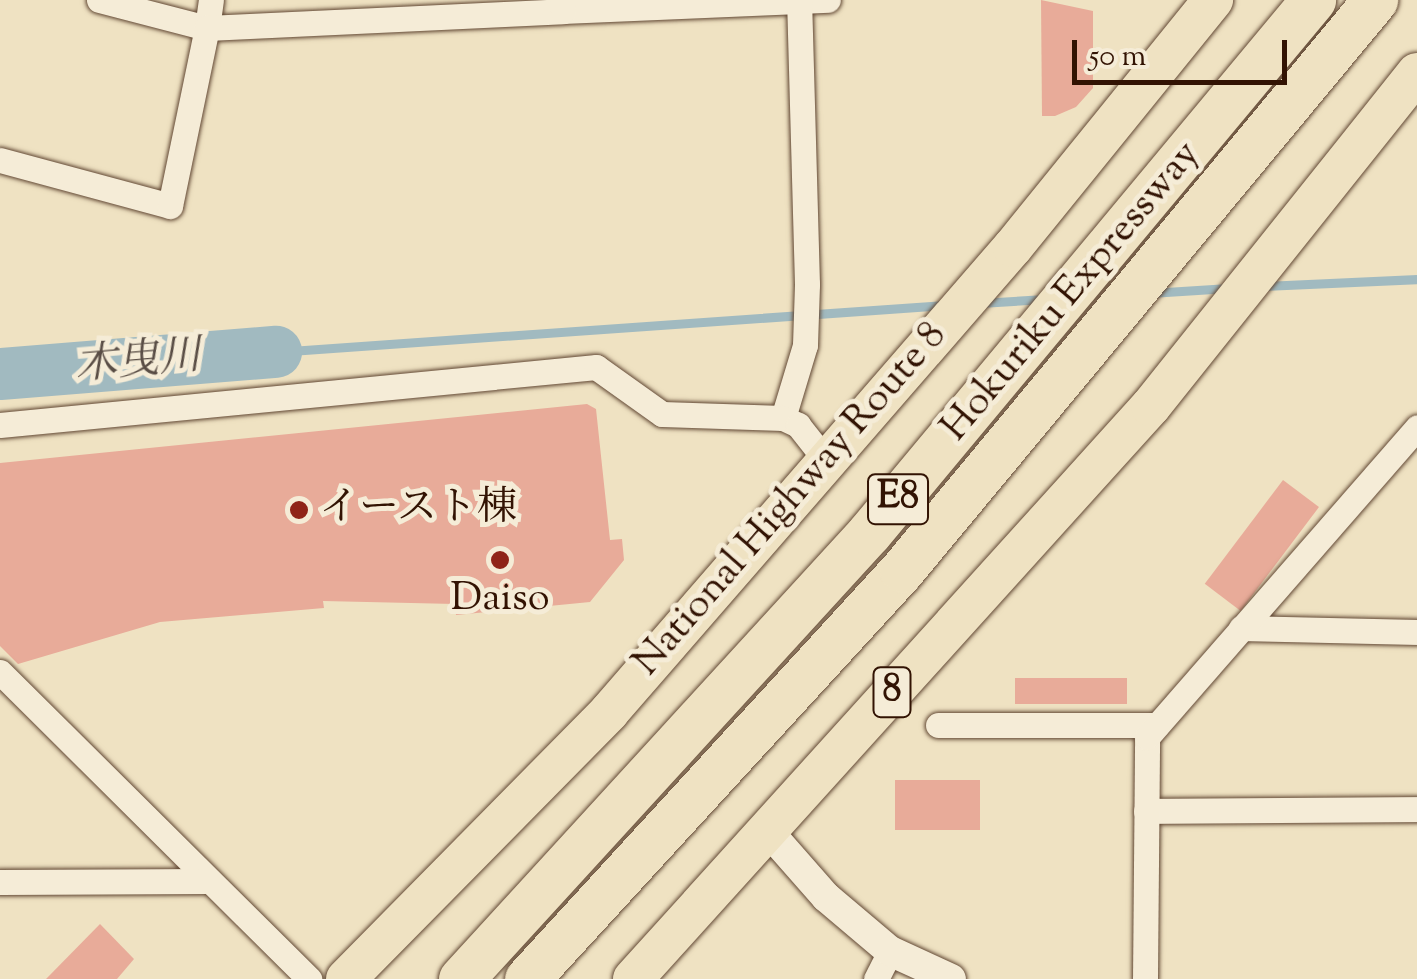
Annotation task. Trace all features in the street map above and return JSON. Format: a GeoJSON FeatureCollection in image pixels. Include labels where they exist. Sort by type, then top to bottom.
{"type":"FeatureCollection","features":[{"type":"Feature","properties":{"kind":"highway","name":"National Highway Route 8"},"geometry":{"type":"LineString","coordinates":[[346,979],[609,712],[852,425],[1013,247],[1213,0]]}},
{"type":"Feature","properties":{"kind":"highway","name":"Hokuriku Expressway"},"geometry":{"type":"LineString","coordinates":[[461,979],[869,533],[1313,0]]}},
{"type":"Feature","properties":{"kind":"highway","name":"Hokuriku Expressway"},"geometry":{"type":"LineString","coordinates":[[527,979],[902,570],[1375,0]]}},
{"type":"Feature","properties":{"kind":"highway","name":"8"},"geometry":{"type":"LineString","coordinates":[[633,979],[1151,406],[1417,73]]}},
{"type":"Feature","properties":{"kind":"street"},"geometry":{"type":"LineString","coordinates":[[99,0],[206,28],[563,6],[828,0]]}},
{"type":"Feature","properties":{"kind":"street"},"geometry":{"type":"LineString","coordinates":[[0,160],[170,206],[211,0]]}},
{"type":"Feature","properties":{"kind":"street"},"geometry":{"type":"LineString","coordinates":[[784,418],[805,345],[808,284],[798,1]]}},
{"type":"Feature","properties":{"kind":"street"},"geometry":{"type":"LineString","coordinates":[[0,425],[596,367],[662,414],[784,418],[798,425],[824,458]]}},
{"type":"Feature","properties":{"kind":"street"},"geometry":{"type":"LineString","coordinates":[[1145,979],[1147,737],[1417,427]]}},
{"type":"Feature","properties":{"kind":"street"},"geometry":{"type":"LineString","coordinates":[[1242,628],[1417,632]]}},
{"type":"Feature","properties":{"kind":"street"},"geometry":{"type":"LineString","coordinates":[[0,672],[309,979]]}},
{"type":"Feature","properties":{"kind":"street"},"geometry":{"type":"LineString","coordinates":[[938,726],[1157,726]]}},
{"type":"Feature","properties":{"kind":"street"},"geometry":{"type":"LineString","coordinates":[[1146,811],[1417,809]]}},
{"type":"Feature","properties":{"kind":"street"},"geometry":{"type":"LineString","coordinates":[[768,831],[826,897],[890,951],[951,979]]}},
{"type":"Feature","properties":{"kind":"street"},"geometry":{"type":"LineString","coordinates":[[0,882],[208,881]]}},
{"type":"Feature","properties":{"kind":"street"},"geometry":{"type":"LineString","coordinates":[[876,979],[890,951]]}},
{"type":"Feature","properties":{"kind":"building"},"geometry":{"type":"Polygon","coordinates":[[[1041,0],[1093,11],[1093,88],[1076,107],[1055,116],[1042,116],[1041,0]]]}},
{"type":"Feature","properties":{"kind":"building","name":"イースト棟"},"geometry":{"type":"Polygon","coordinates":[[[587,404],[596,409],[610,540],[622,539],[624,560],[590,602],[456,615],[455,604],[323,601],[324,608],[160,622],[18,664],[0,646],[0,463],[587,404]]]}},
{"type":"Feature","properties":{"kind":"building"},"geometry":{"type":"Polygon","coordinates":[[[1283,480],[1319,507],[1241,611],[1205,584],[1283,480]]]}},
{"type":"Feature","properties":{"kind":"building"},"geometry":{"type":"Polygon","coordinates":[[[1015,678],[1127,678],[1127,704],[1015,704],[1015,678]]]}},
{"type":"Feature","properties":{"kind":"building"},"geometry":{"type":"Polygon","coordinates":[[[895,780],[980,780],[980,830],[895,830],[895,780]]]}},
{"type":"Feature","properties":{"kind":"building"},"geometry":{"type":"Polygon","coordinates":[[[100,924],[134,959],[117,979],[46,979],[100,924]]]}},
{"type":"Feature","properties":{"kind":"waterway"},"geometry":{"type":"LineString","coordinates":[[1265,286],[1417,279]]}},
{"type":"Feature","properties":{"kind":"waterway"},"geometry":{"type":"LineString","coordinates":[[1150,293],[1229,288]]}},
{"type":"Feature","properties":{"kind":"waterway"},"geometry":{"type":"LineString","coordinates":[[980,303],[1045,299]]}},
{"type":"Feature","properties":{"kind":"waterway"},"geometry":{"type":"LineString","coordinates":[[276,352],[945,305]]}},
{"type":"Feature","properties":{"kind":"waterway","name":"木曳川"},"geometry":{"type":"LineString","coordinates":[[0,374],[276,352]]}},
{"type":"Feature","properties":{"kind":"place","name":"イースト棟"},"geometry":{"type":"Point","coordinates":[299,510]}},
{"type":"Feature","properties":{"kind":"place","name":"Daiso"},"geometry":{"type":"Point","coordinates":[500,560]}}]}
